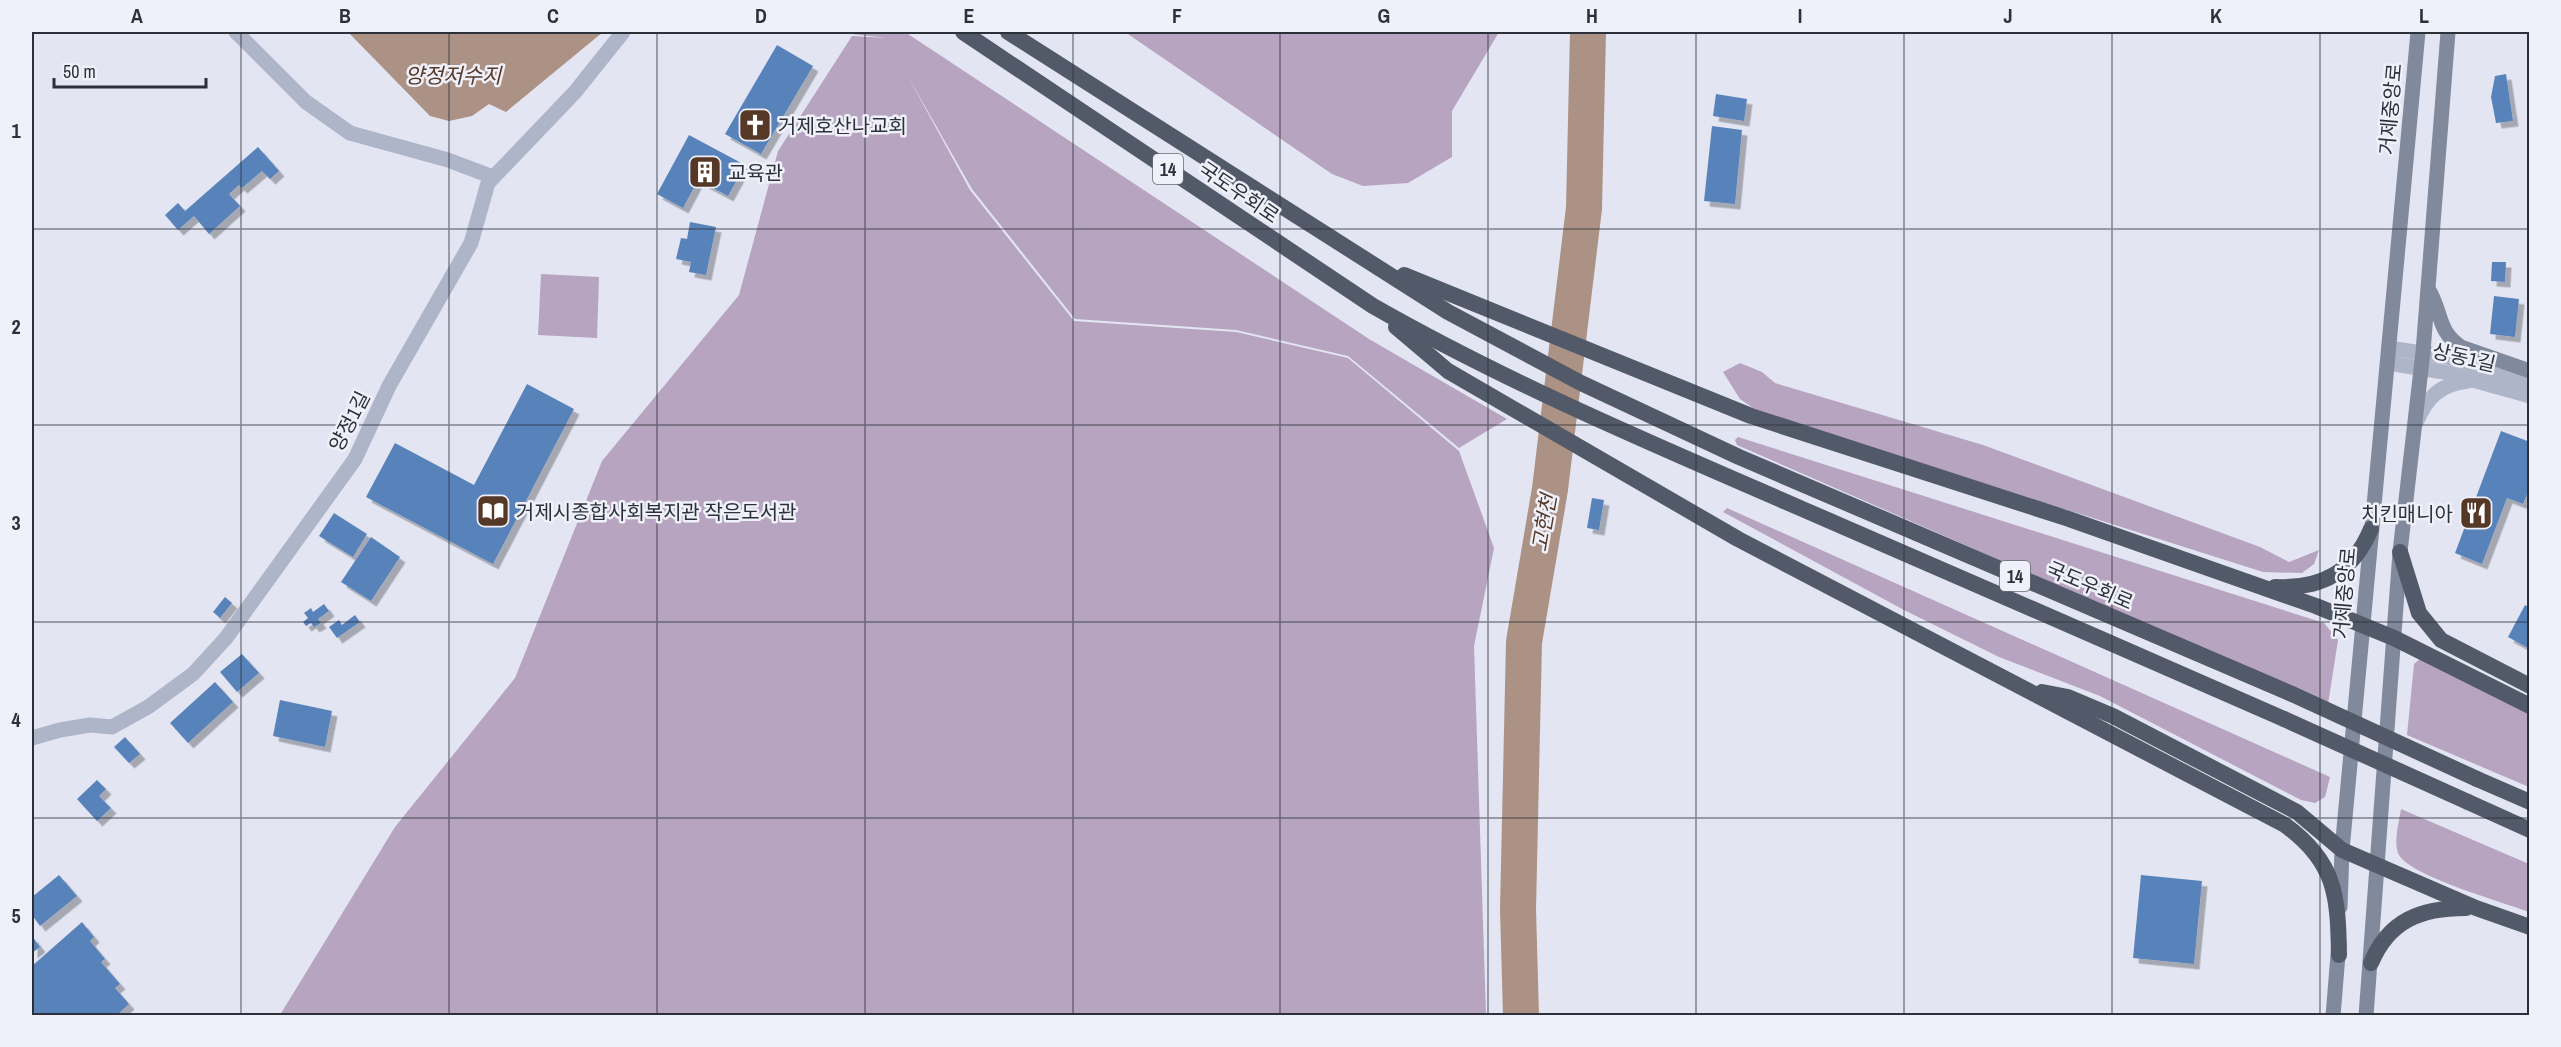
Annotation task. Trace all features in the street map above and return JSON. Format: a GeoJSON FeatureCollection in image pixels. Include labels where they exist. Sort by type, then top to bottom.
{"type":"FeatureCollection","features":[{"type":"Feature","properties":{"kind":"highway","name":"국도우회로"},"geometry":{"type":"LineString","coordinates":[[963,32],[1373,306]]}},
{"type":"Feature","properties":{"kind":"highway","name":"국도우회로"},"geometry":{"type":"LineString","coordinates":[[1008,32],[1381,267],[1448,312],[1570,377],[1739,457],[2292,694],[2529,802]]}},
{"type":"Feature","properties":{"kind":"highway"},"geometry":{"type":"LineString","coordinates":[[1381,267],[1441,288],[1751,416],[2055,515],[2256,586],[2394,638],[2529,706]]}},
{"type":"Feature","properties":{"kind":"highway","name":"14"},"geometry":{"type":"LineString","coordinates":[[1373,306],[1532,390],[2284,718],[2529,830]]}},
{"type":"Feature","properties":{"kind":"highway"},"geometry":{"type":"LineString","coordinates":[[1373,306],[1448,371],[1703,518],[2285,825],[2313,847],[2333,883],[2338,918],[2339,955]]}},
{"type":"Feature","properties":{"kind":"highway"},"geometry":{"type":"LineString","coordinates":[[2256,586],[2293,588],[2319,583],[2342,569],[2361,552],[2371,529]]}},
{"type":"Feature","properties":{"kind":"highway"},"geometry":{"type":"LineString","coordinates":[[2400,552],[2419,613],[2441,640],[2529,686]]}},
{"type":"Feature","properties":{"kind":"highway"},"geometry":{"type":"LineString","coordinates":[[2023,688],[2068,697],[2113,717],[2296,812],[2342,850],[2476,908],[2529,927]]}},
{"type":"Feature","properties":{"kind":"highway"},"geometry":{"type":"LineString","coordinates":[[2371,963],[2379,943],[2416,916],[2435,908],[2476,908]]}},
{"type":"Feature","properties":{"kind":"main road","name":"거제중앙로"},"geometry":{"type":"LineString","coordinates":[[2333,1016],[2339,955],[2342,850],[2418,32]]}},
{"type":"Feature","properties":{"kind":"main road"},"geometry":{"type":"LineString","coordinates":[[2366,1016],[2400,552],[2429,289],[2448,32]]}},
{"type":"Feature","properties":{"kind":"main road"},"geometry":{"type":"LineString","coordinates":[[2429,289],[2439,312],[2442,329],[2452,340],[2461,347],[2529,371]]}},
{"type":"Feature","properties":{"kind":"street"},"geometry":{"type":"LineString","coordinates":[[236,32],[306,102],[350,133],[448,160],[494,177]]}},
{"type":"Feature","properties":{"kind":"street","name":"양정1길"},"geometry":{"type":"LineString","coordinates":[[32,738],[90,725],[112,727],[148,707],[193,674],[226,638],[355,459],[389,386],[471,243],[477,215],[488,183],[575,92],[623,32]]}},
{"type":"Feature","properties":{"kind":"street","name":"상동1길"},"geometry":{"type":"LineString","coordinates":[[2388,356],[2423,352],[2476,365],[2529,383]]}},
{"type":"Feature","properties":{"kind":"street","name":"상동1길"},"geometry":{"type":"LineString","coordinates":[[2388,356],[2421,368],[2478,380],[2529,396]]}},
{"type":"Feature","properties":{"kind":"street"},"geometry":{"type":"LineString","coordinates":[[2413,432],[2427,401],[2438,390],[2452,383],[2478,380]]}},
{"type":"Feature","properties":{"kind":"shaded area"},"geometry":{"type":"Polygon","coordinates":[[[848,32],[905,32],[1369,339],[1507,419],[1459,448],[1348,356],[1236,330],[1075,319],[972,189],[906,73],[970,190],[1074,321],[1236,332],[1348,358],[1459,451],[1494,548],[1474,646],[1486,1015],[280,1015],[395,827],[515,678],[602,461],[739,295],[778,151],[852,36],[887,38],[848,32]]]}},
{"type":"Feature","properties":{"kind":"shaded area"},"geometry":{"type":"Polygon","coordinates":[[[1125,32],[1499,32],[1452,111],[1452,157],[1408,183],[1363,186],[1332,174],[1125,32]]]}},
{"type":"Feature","properties":{"kind":"shaded area"},"geometry":{"type":"Polygon","coordinates":[[[541,274],[599,277],[597,338],[538,335],[541,274]]]}},
{"type":"Feature","properties":{"kind":"shaded area"},"geometry":{"type":"Polygon","coordinates":[[[1740,363],[1762,372],[1775,383],[1983,445],[2260,547],[2289,562],[2319,550],[2314,564],[2302,573],[2263,572],[1759,412],[1740,399],[1723,372],[1740,363]]]}},
{"type":"Feature","properties":{"kind":"shaded area"},"geometry":{"type":"Polygon","coordinates":[[[1738,437],[2324,623],[2338,640],[2328,704],[1737,445],[1735,440],[1738,437]]]}},
{"type":"Feature","properties":{"kind":"shaded area"},"geometry":{"type":"Polygon","coordinates":[[[1727,508],[2330,777],[2325,797],[2315,803],[2301,800],[2100,696],[1999,657],[1904,610],[1723,512],[1727,508]]]}},
{"type":"Feature","properties":{"kind":"shaded area"},"geometry":{"type":"Polygon","coordinates":[[[2421,658],[2427,658],[2529,714],[2529,787],[2407,735],[2414,664],[2421,658]]]}},
{"type":"Feature","properties":{"kind":"shaded area"},"geometry":{"type":"Polygon","coordinates":[[[2401,809],[2529,864],[2529,912],[2439,880],[2407,863],[2399,855],[2396,845],[2401,809]]]}},
{"type":"Feature","properties":{"kind":"water","name":"양정저수지"},"geometry":{"type":"Polygon","coordinates":[[[348,32],[603,32],[506,112],[489,104],[472,116],[449,121],[430,116],[348,32]]]}},
{"type":"Feature","properties":{"kind":"building"},"geometry":{"type":"Polygon","coordinates":[[[777,45],[813,66],[761,154],[725,134],[777,45]]]}},
{"type":"Feature","properties":{"kind":"building"},"geometry":{"type":"Polygon","coordinates":[[[2506,74],[2513,121],[2496,123],[2491,97],[2495,76],[2506,74]]]}},
{"type":"Feature","properties":{"kind":"building"},"geometry":{"type":"Polygon","coordinates":[[[1716,94],[1747,99],[1744,121],[1713,116],[1716,94]]]}},
{"type":"Feature","properties":{"kind":"building"},"geometry":{"type":"Polygon","coordinates":[[[1712,126],[1742,130],[1735,204],[1704,201],[1712,126]]]}},
{"type":"Feature","properties":{"kind":"building","name":"교육관"},"geometry":{"type":"Polygon","coordinates":[[[689,135],[745,165],[728,196],[698,180],[683,208],[657,194],[689,135]]]}},
{"type":"Feature","properties":{"kind":"building"},"geometry":{"type":"Polygon","coordinates":[[[258,147],[279,171],[270,179],[262,171],[242,188],[239,185],[229,194],[240,206],[209,234],[194,216],[178,230],[165,215],[178,203],[185,211],[258,147]]]}},
{"type":"Feature","properties":{"kind":"building"},"geometry":{"type":"Polygon","coordinates":[[[690,222],[716,227],[706,275],[689,272],[691,262],[676,259],[681,238],[687,239],[690,222]]]}},
{"type":"Feature","properties":{"kind":"building"},"geometry":{"type":"Polygon","coordinates":[[[2492,262],[2506,262],[2505,282],[2491,281],[2492,262]]]}},
{"type":"Feature","properties":{"kind":"building"},"geometry":{"type":"Polygon","coordinates":[[[2494,296],[2519,299],[2515,337],[2490,334],[2494,296]]]}},
{"type":"Feature","properties":{"kind":"building"},"geometry":{"type":"Polygon","coordinates":[[[527,384],[574,409],[493,564],[366,497],[395,443],[474,485],[527,384]]]}},
{"type":"Feature","properties":{"kind":"building"},"geometry":{"type":"Polygon","coordinates":[[[2501,431],[2530,442],[2530,487],[2523,504],[2507,498],[2482,564],[2455,553],[2501,431]]]}},
{"type":"Feature","properties":{"kind":"building"},"geometry":{"type":"Polygon","coordinates":[[[1592,498],[1604,500],[1599,530],[1587,528],[1592,498]]]}},
{"type":"Feature","properties":{"kind":"building"},"geometry":{"type":"Polygon","coordinates":[[[334,513],[367,534],[353,557],[319,536],[334,513]]]}},
{"type":"Feature","properties":{"kind":"building"},"geometry":{"type":"Polygon","coordinates":[[[371,537],[400,557],[371,601],[341,582],[371,537]]]}},
{"type":"Feature","properties":{"kind":"building"},"geometry":{"type":"Polygon","coordinates":[[[225,597],[232,603],[220,618],[213,612],[225,597]]]}},
{"type":"Feature","properties":{"kind":"building"},"geometry":{"type":"Polygon","coordinates":[[[324,604],[329,611],[318,619],[321,623],[314,627],[311,623],[306,626],[303,622],[308,618],[304,613],[311,608],[313,612],[324,604]]]}},
{"type":"Feature","properties":{"kind":"building"},"geometry":{"type":"Polygon","coordinates":[[[2525,605],[2530,608],[2530,649],[2508,637],[2525,605]]]}},
{"type":"Feature","properties":{"kind":"building"},"geometry":{"type":"Polygon","coordinates":[[[355,615],[360,622],[337,638],[329,627],[339,620],[342,625],[355,615]]]}},
{"type":"Feature","properties":{"kind":"building"},"geometry":{"type":"Polygon","coordinates":[[[242,654],[259,673],[237,692],[220,672],[242,654]]]}},
{"type":"Feature","properties":{"kind":"building"},"geometry":{"type":"Polygon","coordinates":[[[215,682],[233,702],[188,743],[170,723],[215,682]]]}},
{"type":"Feature","properties":{"kind":"building"},"geometry":{"type":"Polygon","coordinates":[[[280,700],[332,711],[325,747],[273,736],[280,700]]]}},
{"type":"Feature","properties":{"kind":"building"},"geometry":{"type":"Polygon","coordinates":[[[125,737],[140,754],[129,763],[114,747],[125,737]]]}},
{"type":"Feature","properties":{"kind":"building"},"geometry":{"type":"Polygon","coordinates":[[[97,780],[106,789],[99,796],[111,808],[97,821],[77,799],[97,780]]]}},
{"type":"Feature","properties":{"kind":"building"},"geometry":{"type":"Polygon","coordinates":[[[59,875],[77,896],[40,926],[32,915],[32,897],[59,875]]]}},
{"type":"Feature","properties":{"kind":"building"},"geometry":{"type":"Polygon","coordinates":[[[2141,875],[2202,881],[2194,964],[2133,958],[2141,875]]]}},
{"type":"Feature","properties":{"kind":"building"},"geometry":{"type":"Polygon","coordinates":[[[82,922],[94,937],[90,941],[105,959],[101,962],[120,984],[115,988],[129,1004],[116,1016],[32,1016],[32,966],[82,922]]]}},
{"type":"Feature","properties":{"kind":"building"},"geometry":{"type":"Polygon","coordinates":[[[32,936],[40,947],[32,953],[32,936]]]}},
{"type":"Feature","properties":{"kind":"waterway","name":"고현천"},"geometry":{"type":"LineString","coordinates":[[1521,1016],[1518,909],[1524,642],[1550,489],[1584,208],[1588,32]]}},
{"type":"Feature","properties":{"kind":"place","name":"거제호산나교회"},"geometry":{"type":"Point","coordinates":[755,125]}},
{"type":"Feature","properties":{"kind":"place","name":"교육관"},"geometry":{"type":"Point","coordinates":[705,172]}},
{"type":"Feature","properties":{"kind":"place","name":"거제시종합사회복지관 작은도서관"},"geometry":{"type":"Point","coordinates":[493,511]}},
{"type":"Feature","properties":{"kind":"place","name":"치킨매니아"},"geometry":{"type":"Point","coordinates":[2476,513]}}]}
